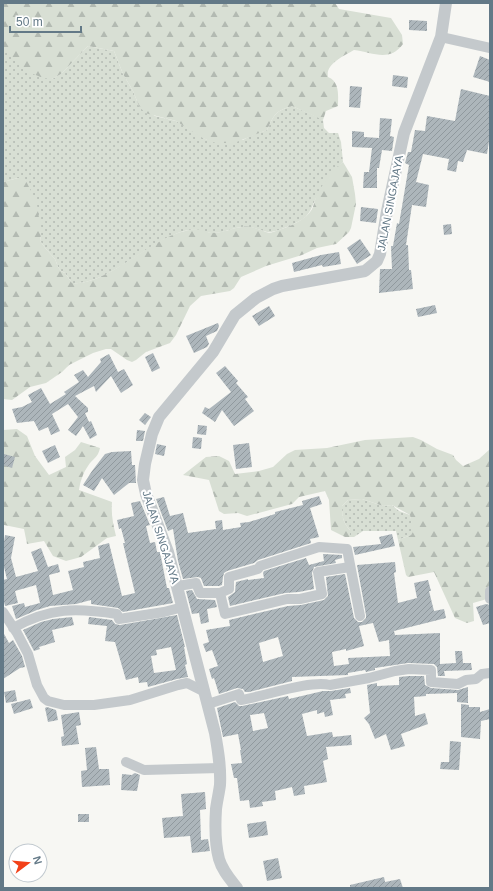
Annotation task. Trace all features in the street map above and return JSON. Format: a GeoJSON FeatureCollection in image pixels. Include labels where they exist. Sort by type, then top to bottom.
{"type":"FeatureCollection","features":[{"type":"Feature","properties":{"kind":"street","name":"JALAN SINGAJAYA"},"geometry":{"type":"LineString","coordinates":[[237,888],[224,870],[219,859],[216,837],[216,810],[220,786],[219,751],[178,586],[168,552],[146,494],[144,480],[145,464],[152,434],[159,417],[213,352],[235,315],[256,298],[282,286],[365,271],[377,261],[380,254],[387,211],[404,133],[441,37],[446,3]]}},
{"type":"Feature","properties":{"kind":"street"},"geometry":{"type":"LineString","coordinates":[[441,37],[490,48]]}},
{"type":"Feature","properties":{"kind":"street"},"geometry":{"type":"LineString","coordinates":[[178,586],[196,583],[200,592],[220,592],[229,589],[229,577],[258,569],[260,566],[319,547],[347,549],[360,616]]}},
{"type":"Feature","properties":{"kind":"street"},"geometry":{"type":"LineString","coordinates":[[220,592],[225,614],[287,599],[300,599],[322,594],[318,572],[350,567]]}},
{"type":"Feature","properties":{"kind":"street"},"geometry":{"type":"LineString","coordinates":[[490,591],[490,599]]}},
{"type":"Feature","properties":{"kind":"street"},"geometry":{"type":"LineString","coordinates":[[13,628],[43,615],[74,609],[117,614],[119,619],[164,612],[183,607]]}},
{"type":"Feature","properties":{"kind":"street"},"geometry":{"type":"LineString","coordinates":[[3,612],[28,654],[37,686],[41,694],[48,701],[64,705],[101,704],[130,700],[187,683],[206,698],[239,694],[241,700],[304,686],[330,685],[409,669],[431,670],[432,682],[458,684],[466,680],[476,679],[482,674],[490,673]]}},
{"type":"Feature","properties":{"kind":"street"},"geometry":{"type":"LineString","coordinates":[[126,762],[144,770],[220,768]]}},
{"type":"Feature","properties":{"kind":"green space"},"geometry":{"type":"Polygon","coordinates":[[[3,3],[335,3],[339,9],[391,18],[402,35],[403,44],[398,50],[386,55],[354,50],[332,64],[329,68],[328,77],[335,82],[338,89],[338,106],[326,111],[323,120],[292,106],[278,112],[267,130],[234,143],[216,143],[199,136],[176,121],[145,113],[139,106],[133,91],[123,74],[114,51],[88,46],[61,74],[52,79],[43,78],[26,71],[3,47],[3,3]]]}},
{"type":"Feature","properties":{"kind":"green space"},"geometry":{"type":"Polygon","coordinates":[[[88,46],[114,51],[123,74],[133,91],[139,106],[155,116],[176,121],[207,140],[243,140],[267,130],[278,112],[292,106],[323,120],[324,128],[329,133],[338,133],[341,142],[343,162],[324,184],[308,214],[303,219],[291,225],[270,232],[246,227],[239,227],[215,233],[195,230],[184,231],[171,236],[99,278],[85,282],[72,283],[65,273],[61,271],[55,259],[40,241],[41,235],[26,181],[18,178],[3,182],[3,47],[52,79],[61,74],[88,46]]]}},
{"type":"Feature","properties":{"kind":"green space"},"geometry":{"type":"Polygon","coordinates":[[[343,162],[352,177],[356,204],[349,232],[336,244],[317,248],[302,255],[266,266],[241,277],[234,288],[230,291],[201,296],[190,306],[176,335],[170,343],[146,352],[132,362],[111,349],[106,349],[93,353],[69,365],[46,383],[30,387],[12,400],[3,399],[3,182],[18,178],[23,178],[26,181],[36,201],[41,235],[40,241],[55,259],[61,271],[65,273],[72,283],[85,282],[99,277],[114,270],[157,243],[187,230],[199,229],[216,233],[249,227],[269,233],[291,225],[307,216],[324,182],[343,162]]]}},
{"type":"Feature","properties":{"kind":"green space"},"geometry":{"type":"Polygon","coordinates":[[[17,429],[27,436],[35,456],[49,475],[66,467],[65,457],[75,450],[81,442],[100,448],[97,456],[90,463],[85,472],[79,490],[112,502],[112,519],[116,536],[107,538],[81,557],[66,561],[53,556],[44,541],[27,544],[24,529],[4,525],[3,430],[17,429]]]}},
{"type":"Feature","properties":{"kind":"green space"},"geometry":{"type":"Polygon","coordinates":[[[413,437],[453,455],[463,466],[479,459],[490,449],[490,584],[487,599],[473,603],[474,621],[467,623],[455,618],[434,572],[408,577],[406,575],[398,540],[411,535],[413,532],[410,515],[392,505],[383,506],[362,499],[348,500],[342,506],[343,519],[350,530],[350,537],[345,537],[331,530],[329,500],[325,491],[299,497],[292,504],[247,516],[238,513],[224,514],[219,511],[209,480],[183,475],[206,457],[219,456],[229,461],[235,474],[259,471],[273,467],[287,454],[295,450],[327,448],[365,440],[413,437]]]}},
{"type":"Feature","properties":{"kind":"green space"},"geometry":{"type":"Polygon","coordinates":[[[362,499],[383,506],[392,505],[399,511],[410,515],[414,532],[411,535],[398,540],[396,531],[363,531],[354,537],[350,537],[350,530],[343,519],[342,506],[348,500],[362,499]]]}},
{"type":"Feature","properties":{"kind":"building"},"geometry":{"type":"Polygon","coordinates":[[[409,20],[427,21],[427,31],[409,30],[409,20]]]}},
{"type":"Feature","properties":{"kind":"building"},"geometry":{"type":"Polygon","coordinates":[[[480,56],[490,60],[490,82],[473,77],[480,56]]]}},
{"type":"Feature","properties":{"kind":"building"},"geometry":{"type":"Polygon","coordinates":[[[393,75],[408,77],[407,88],[392,86],[393,75]]]}},
{"type":"Feature","properties":{"kind":"building"},"geometry":{"type":"Polygon","coordinates":[[[350,86],[362,87],[360,108],[349,107],[350,86]]]}},
{"type":"Feature","properties":{"kind":"building"},"geometry":{"type":"Polygon","coordinates":[[[461,89],[490,96],[490,135],[487,154],[467,150],[463,162],[458,161],[456,172],[447,170],[449,159],[423,154],[416,182],[429,185],[426,207],[412,205],[406,245],[408,245],[409,270],[411,270],[413,289],[379,293],[380,269],[392,269],[391,246],[393,246],[397,223],[399,224],[409,165],[405,163],[408,152],[411,152],[415,130],[425,131],[427,116],[455,121],[461,89]]]}},
{"type":"Feature","properties":{"kind":"building"},"geometry":{"type":"Polygon","coordinates":[[[380,118],[392,119],[390,136],[394,137],[392,151],[382,150],[379,168],[377,168],[377,188],[363,188],[364,172],[369,172],[372,148],[352,147],[352,131],[364,132],[364,137],[379,138],[380,118]]]}},
{"type":"Feature","properties":{"kind":"building"},"geometry":{"type":"Polygon","coordinates":[[[361,207],[378,209],[376,223],[360,221],[361,207]]]}},
{"type":"Feature","properties":{"kind":"building"},"geometry":{"type":"Polygon","coordinates":[[[451,224],[452,234],[444,235],[443,225],[451,224]]]}},
{"type":"Feature","properties":{"kind":"building"},"geometry":{"type":"Polygon","coordinates":[[[360,239],[371,255],[357,264],[347,248],[360,239]]]}},
{"type":"Feature","properties":{"kind":"building"},"geometry":{"type":"Polygon","coordinates":[[[339,252],[341,264],[323,267],[322,265],[294,272],[292,263],[339,252]]]}},
{"type":"Feature","properties":{"kind":"building"},"geometry":{"type":"Polygon","coordinates":[[[435,305],[437,313],[418,317],[416,309],[435,305]]]}},
{"type":"Feature","properties":{"kind":"building"},"geometry":{"type":"Polygon","coordinates":[[[269,306],[275,316],[259,326],[252,316],[269,306]]]}},
{"type":"Feature","properties":{"kind":"building"},"geometry":{"type":"Polygon","coordinates":[[[218,323],[219,326],[217,331],[206,336],[209,344],[207,347],[194,353],[186,336],[218,323]]]}},
{"type":"Feature","properties":{"kind":"building"},"geometry":{"type":"Polygon","coordinates":[[[153,353],[160,368],[152,372],[145,357],[153,353]]]}},
{"type":"Feature","properties":{"kind":"building"},"geometry":{"type":"Polygon","coordinates":[[[109,354],[118,372],[124,369],[133,385],[121,393],[111,376],[96,392],[94,386],[75,396],[88,408],[88,412],[85,413],[89,422],[91,421],[97,435],[90,439],[83,426],[76,436],[68,430],[78,417],[68,404],[52,414],[60,431],[51,435],[48,427],[39,431],[34,421],[17,423],[12,409],[22,407],[32,402],[28,395],[41,388],[50,404],[66,394],[64,392],[79,382],[74,375],[83,370],[88,377],[101,362],[100,359],[109,354]]]}},
{"type":"Feature","properties":{"kind":"building"},"geometry":{"type":"Polygon","coordinates":[[[225,366],[238,381],[236,383],[248,397],[245,399],[254,411],[234,426],[222,410],[215,422],[202,413],[205,407],[209,409],[231,392],[216,373],[225,366]]]}},
{"type":"Feature","properties":{"kind":"building"},"geometry":{"type":"Polygon","coordinates":[[[145,413],[151,417],[145,425],[139,420],[145,413]]]}},
{"type":"Feature","properties":{"kind":"building"},"geometry":{"type":"Polygon","coordinates":[[[198,425],[207,426],[206,435],[197,434],[198,425]]]}},
{"type":"Feature","properties":{"kind":"building"},"geometry":{"type":"Polygon","coordinates":[[[137,430],[145,431],[143,441],[136,441],[137,430]]]}},
{"type":"Feature","properties":{"kind":"building"},"geometry":{"type":"Polygon","coordinates":[[[193,437],[202,438],[201,449],[192,448],[193,437]]]}},
{"type":"Feature","properties":{"kind":"building"},"geometry":{"type":"Polygon","coordinates":[[[249,443],[252,467],[236,469],[233,445],[249,443]]]}},
{"type":"Feature","properties":{"kind":"building"},"geometry":{"type":"Polygon","coordinates":[[[157,444],[166,446],[164,456],[155,454],[157,444]]]}},
{"type":"Feature","properties":{"kind":"building"},"geometry":{"type":"Polygon","coordinates":[[[55,445],[60,457],[48,463],[42,451],[55,445]]]}},
{"type":"Feature","properties":{"kind":"building"},"geometry":{"type":"Polygon","coordinates":[[[131,451],[132,465],[135,465],[136,483],[129,483],[114,495],[102,478],[94,491],[83,485],[105,454],[131,451]]]}},
{"type":"Feature","properties":{"kind":"building"},"geometry":{"type":"Polygon","coordinates":[[[4,454],[15,457],[12,468],[3,465],[4,454]]]}},
{"type":"Feature","properties":{"kind":"building"},"geometry":{"type":"Polygon","coordinates":[[[319,496],[322,504],[310,508],[319,537],[310,539],[311,543],[227,571],[224,573],[222,585],[219,586],[204,586],[201,578],[198,577],[183,579],[178,561],[173,529],[168,531],[156,499],[164,497],[170,516],[183,513],[188,533],[216,529],[215,521],[222,520],[223,530],[241,527],[240,523],[249,522],[275,514],[275,512],[303,505],[302,501],[319,496]]]}},
{"type":"Feature","properties":{"kind":"building"},"geometry":{"type":"Polygon","coordinates":[[[140,501],[150,525],[146,526],[150,543],[155,542],[157,552],[160,552],[167,588],[169,588],[173,603],[123,612],[118,608],[91,604],[91,600],[76,604],[50,606],[16,619],[12,606],[24,603],[25,607],[40,603],[36,585],[15,591],[18,603],[5,606],[3,598],[3,580],[7,579],[3,563],[3,549],[5,535],[15,537],[11,558],[16,577],[38,571],[31,552],[41,548],[48,567],[58,564],[60,572],[49,575],[53,595],[73,590],[68,571],[84,567],[83,562],[100,558],[98,546],[109,543],[122,596],[135,593],[123,543],[125,543],[117,520],[134,516],[131,503],[140,501]]]}},
{"type":"Feature","properties":{"kind":"building"},"geometry":{"type":"Polygon","coordinates":[[[392,534],[395,546],[355,555],[353,547],[381,544],[379,537],[392,534]]]}},
{"type":"Feature","properties":{"kind":"building"},"geometry":{"type":"Polygon","coordinates":[[[323,554],[342,555],[342,558],[335,560],[336,563],[314,567],[312,573],[314,589],[285,593],[230,606],[228,597],[235,592],[236,582],[248,579],[264,578],[264,571],[306,558],[309,565],[324,561],[323,554]]]}},
{"type":"Feature","properties":{"kind":"building"},"geometry":{"type":"Polygon","coordinates":[[[395,562],[396,572],[394,573],[398,603],[417,598],[414,583],[428,580],[434,611],[444,609],[446,618],[394,631],[395,635],[440,633],[440,664],[456,663],[455,651],[462,651],[463,663],[471,663],[472,670],[444,671],[445,676],[438,676],[437,667],[434,664],[408,663],[375,668],[375,670],[366,672],[365,670],[348,673],[348,675],[292,677],[292,681],[249,692],[245,692],[243,689],[237,688],[219,694],[214,678],[212,679],[209,669],[218,666],[212,650],[206,652],[203,644],[209,642],[206,630],[230,626],[229,620],[288,606],[324,600],[328,596],[326,577],[345,574],[354,618],[358,622],[362,622],[366,618],[366,615],[357,565],[395,562]],[[373,623],[359,626],[364,646],[346,651],[346,649],[332,652],[334,666],[349,664],[348,658],[390,656],[389,640],[379,642],[373,623]],[[278,637],[259,643],[263,662],[283,656],[278,637]]]}},
{"type":"Feature","properties":{"kind":"building"},"geometry":{"type":"Polygon","coordinates":[[[192,590],[197,599],[215,600],[217,607],[207,609],[209,622],[201,624],[199,613],[192,614],[186,591],[192,590]]]}},
{"type":"Feature","properties":{"kind":"building"},"geometry":{"type":"Polygon","coordinates":[[[486,604],[490,605],[490,623],[483,625],[476,607],[486,604]]]}},
{"type":"Feature","properties":{"kind":"building"},"geometry":{"type":"Polygon","coordinates":[[[177,615],[185,647],[187,664],[185,665],[188,677],[148,687],[147,682],[139,683],[138,677],[126,680],[115,642],[105,641],[107,626],[88,624],[89,617],[112,620],[115,624],[120,625],[177,615]],[[171,647],[156,650],[157,655],[151,656],[154,673],[176,670],[171,647]]]}},
{"type":"Feature","properties":{"kind":"building"},"geometry":{"type":"Polygon","coordinates":[[[72,617],[74,625],[52,630],[55,642],[39,647],[40,649],[34,651],[23,630],[41,622],[72,617]]]}},
{"type":"Feature","properties":{"kind":"building"},"geometry":{"type":"Polygon","coordinates":[[[3,632],[9,643],[13,640],[22,656],[25,667],[20,668],[3,679],[3,632]]]}},
{"type":"Feature","properties":{"kind":"building"},"geometry":{"type":"Polygon","coordinates":[[[424,676],[425,685],[431,688],[458,690],[468,687],[468,703],[457,702],[457,693],[426,694],[426,696],[414,697],[415,716],[425,713],[428,724],[401,734],[405,746],[391,750],[386,734],[375,739],[369,724],[364,718],[370,713],[367,685],[377,683],[377,686],[399,685],[399,677],[424,676]]]}},
{"type":"Feature","properties":{"kind":"building"},"geometry":{"type":"Polygon","coordinates":[[[350,688],[351,693],[345,694],[346,698],[330,700],[333,715],[325,717],[324,712],[317,714],[317,710],[302,714],[307,736],[332,732],[333,737],[351,735],[352,745],[326,747],[328,759],[323,761],[327,782],[304,786],[305,794],[294,796],[292,787],[275,791],[276,800],[262,802],[263,806],[250,808],[249,800],[240,801],[237,778],[234,778],[231,764],[242,763],[238,734],[223,737],[217,708],[235,702],[239,706],[242,706],[288,696],[289,699],[323,691],[350,688]],[[264,713],[250,715],[253,731],[268,728],[264,713]]]}},
{"type":"Feature","properties":{"kind":"building"},"geometry":{"type":"Polygon","coordinates":[[[15,690],[17,701],[6,703],[4,692],[15,690]]]}},
{"type":"Feature","properties":{"kind":"building"},"geometry":{"type":"Polygon","coordinates":[[[30,699],[33,708],[14,714],[11,704],[30,699]]]}},
{"type":"Feature","properties":{"kind":"building"},"geometry":{"type":"Polygon","coordinates":[[[461,704],[469,705],[469,707],[480,707],[480,712],[490,709],[490,719],[481,721],[480,739],[461,737],[461,704]]]}},
{"type":"Feature","properties":{"kind":"building"},"geometry":{"type":"Polygon","coordinates":[[[47,707],[56,710],[58,720],[48,722],[45,708],[47,707]]]}},
{"type":"Feature","properties":{"kind":"building"},"geometry":{"type":"Polygon","coordinates":[[[79,712],[81,725],[76,726],[79,744],[62,746],[61,737],[64,736],[61,715],[79,712]]]}},
{"type":"Feature","properties":{"kind":"building"},"geometry":{"type":"Polygon","coordinates":[[[450,741],[461,742],[459,770],[440,769],[441,762],[449,762],[450,741]]]}},
{"type":"Feature","properties":{"kind":"building"},"geometry":{"type":"Polygon","coordinates":[[[96,747],[99,769],[109,769],[110,785],[82,787],[81,771],[87,770],[85,748],[96,747]]]}},
{"type":"Feature","properties":{"kind":"building"},"geometry":{"type":"Polygon","coordinates":[[[135,773],[140,775],[137,791],[121,790],[122,774],[132,775],[135,773]]]}},
{"type":"Feature","properties":{"kind":"building"},"geometry":{"type":"Polygon","coordinates":[[[205,792],[206,809],[200,810],[201,840],[208,839],[210,851],[192,853],[190,836],[164,838],[162,818],[183,816],[181,794],[205,792]]]}},
{"type":"Feature","properties":{"kind":"building"},"geometry":{"type":"Polygon","coordinates":[[[78,814],[89,814],[89,822],[78,822],[78,814]]]}},
{"type":"Feature","properties":{"kind":"building"},"geometry":{"type":"Polygon","coordinates":[[[266,821],[268,835],[249,838],[247,824],[266,821]]]}},
{"type":"Feature","properties":{"kind":"building"},"geometry":{"type":"Polygon","coordinates":[[[278,858],[282,878],[267,881],[263,861],[278,858]]]}},
{"type":"Feature","properties":{"kind":"building"},"geometry":{"type":"Polygon","coordinates":[[[384,877],[385,882],[400,879],[403,888],[350,888],[350,885],[384,877]]]}}]}
